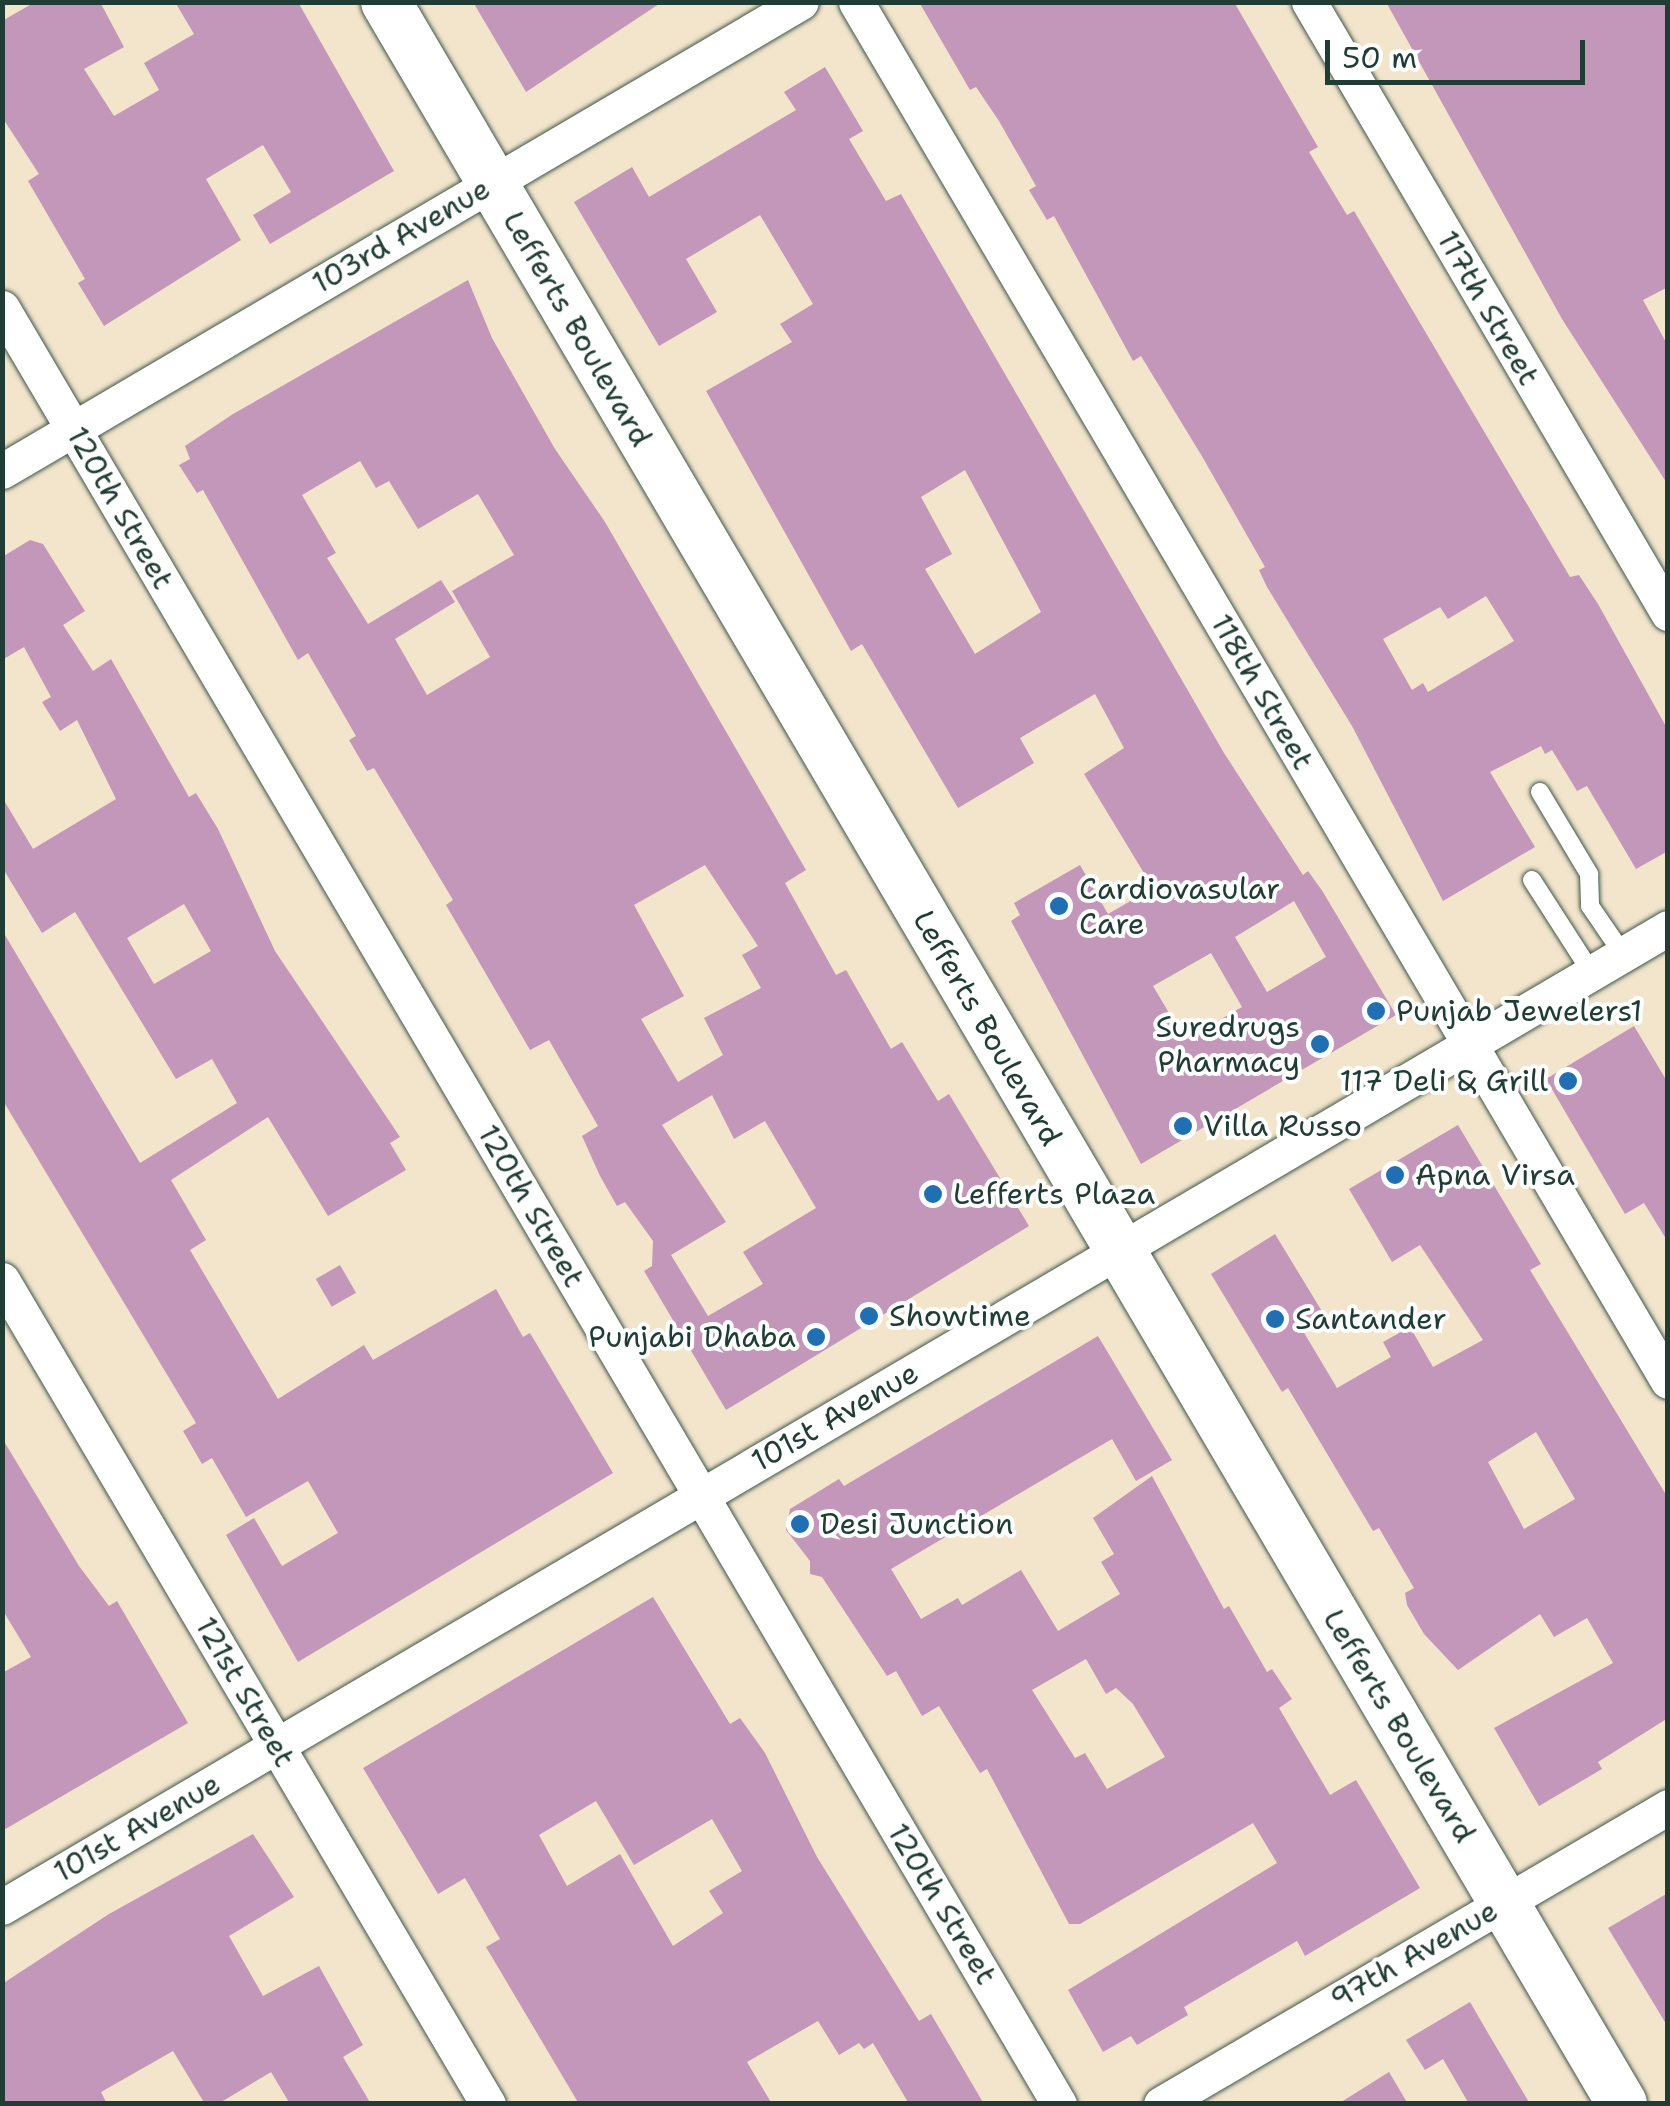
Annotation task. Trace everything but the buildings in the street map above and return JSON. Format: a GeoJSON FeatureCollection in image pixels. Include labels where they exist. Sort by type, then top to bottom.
{"type":"FeatureCollection","features":[{"type":"Feature","properties":{"kind":"street","name":"Lefferts Boulevard"},"geometry":{"type":"LineString","coordinates":[[386,2],[1622,2104]]}},
{"type":"Feature","properties":{"kind":"street","name":"103rd Avenue"},"geometry":{"type":"LineString","coordinates":[[2,471],[801,2]]}},
{"type":"Feature","properties":{"kind":"street","name":"118th Street"},"geometry":{"type":"LineString","coordinates":[[856,2],[1668,1381]]}},
{"type":"Feature","properties":{"kind":"street","name":"117th Street"},"geometry":{"type":"LineString","coordinates":[[1309,2],[1668,613]]}},
{"type":"Feature","properties":{"kind":"street","name":"120th Street"},"geometry":{"type":"LineString","coordinates":[[2,308],[1059,2104]]}},
{"type":"Feature","properties":{"kind":"street","name":"101st Avenue"},"geometry":{"type":"LineString","coordinates":[[2,1907],[1668,928]]}},
{"type":"Feature","properties":{"kind":"street","name":"121st Street"},"geometry":{"type":"LineString","coordinates":[[2,1280],[488,2104]]}},
{"type":"Feature","properties":{"kind":"street","name":"97th Avenue"},"geometry":{"type":"LineString","coordinates":[[1161,2104],[1668,1806]]}},
{"type":"Feature","properties":{"kind":"lane"},"geometry":{"type":"LineString","coordinates":[[1540,792],[1589,874],[1590,906],[1624,954]]}},
{"type":"Feature","properties":{"kind":"lane"},"geometry":{"type":"LineString","coordinates":[[1532,880],[1591,972]]}},
{"type":"Feature","properties":{"kind":"place","name":"Cardiovasular Care"},"geometry":{"type":"Point","coordinates":[1059,906]}},
{"type":"Feature","properties":{"kind":"place","name":"Punjab Jewelers1"},"geometry":{"type":"Point","coordinates":[1376,1011]}},
{"type":"Feature","properties":{"kind":"place","name":"Suredrugs Pharmacy"},"geometry":{"type":"Point","coordinates":[1320,1044]}},
{"type":"Feature","properties":{"kind":"place","name":"117 Deli & Grill"},"geometry":{"type":"Point","coordinates":[1568,1081]}},
{"type":"Feature","properties":{"kind":"place","name":"Villa Russo"},"geometry":{"type":"Point","coordinates":[1183,1126]}},
{"type":"Feature","properties":{"kind":"place","name":"Apna Virsa"},"geometry":{"type":"Point","coordinates":[1395,1175]}},
{"type":"Feature","properties":{"kind":"place","name":"Lefferts Plaza"},"geometry":{"type":"Point","coordinates":[933,1194]}},
{"type":"Feature","properties":{"kind":"place","name":"Showtime"},"geometry":{"type":"Point","coordinates":[869,1316]}},
{"type":"Feature","properties":{"kind":"place","name":"Santander"},"geometry":{"type":"Point","coordinates":[1275,1319]}},
{"type":"Feature","properties":{"kind":"place","name":"Punjabi Dhaba"},"geometry":{"type":"Point","coordinates":[816,1337]}},
{"type":"Feature","properties":{"kind":"place","name":"Desi Junction"},"geometry":{"type":"Point","coordinates":[800,1524]}}]}
